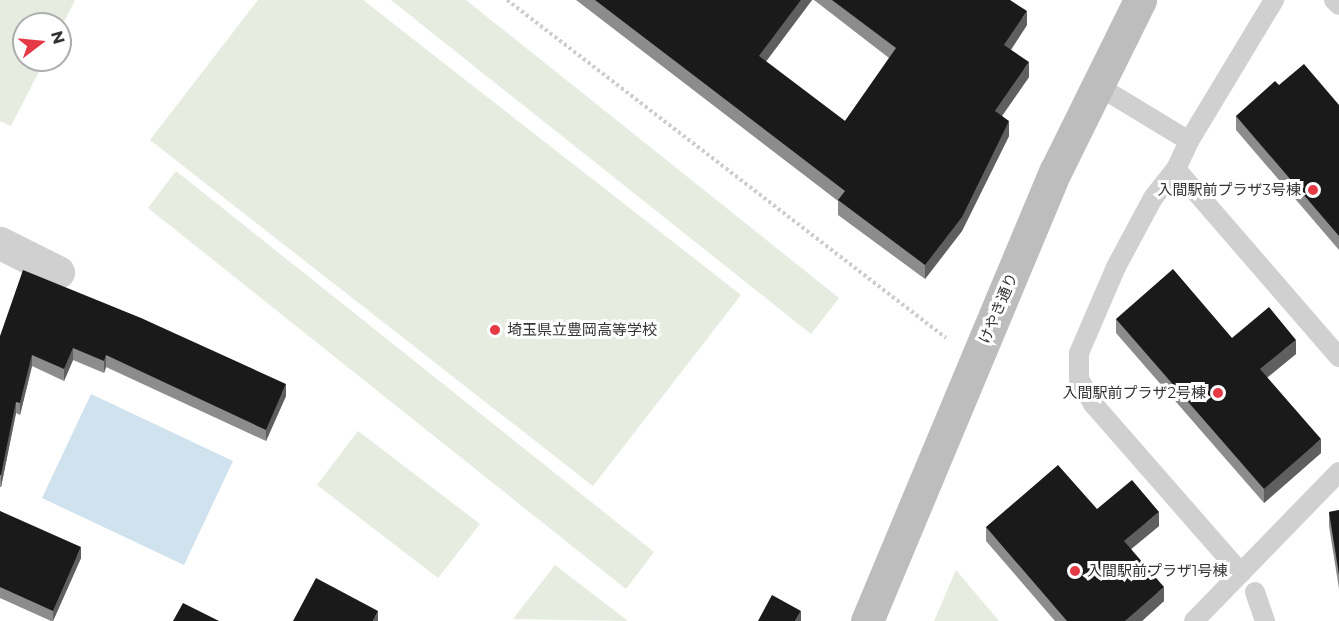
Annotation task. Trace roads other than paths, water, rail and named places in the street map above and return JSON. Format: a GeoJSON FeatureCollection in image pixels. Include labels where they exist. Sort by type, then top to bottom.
{"type":"FeatureCollection","features":[{"type":"Feature","properties":{"kind":"street","name":"けやき通り"},"geometry":{"type":"LineString","coordinates":[[867,621],[1095,84],[1140,0]]}},
{"type":"Feature","properties":{"kind":"street"},"geometry":{"type":"LineString","coordinates":[[0,243],[58,272]]}},
{"type":"Feature","properties":{"kind":"lane"},"geometry":{"type":"LineString","coordinates":[[1241,573],[1093,404],[1079,379],[1078,353],[1116,267],[1153,198],[1176,169],[1189,141],[1275,0]]}},
{"type":"Feature","properties":{"kind":"lane"},"geometry":{"type":"LineString","coordinates":[[1335,0],[1339,5]]}},
{"type":"Feature","properties":{"kind":"lane"},"geometry":{"type":"LineString","coordinates":[[1095,84],[1189,141]]}},
{"type":"Feature","properties":{"kind":"lane"},"geometry":{"type":"LineString","coordinates":[[1176,169],[1339,357]]}},
{"type":"Feature","properties":{"kind":"lane"},"geometry":{"type":"LineString","coordinates":[[1194,621],[1339,472]]}},
{"type":"Feature","properties":{"kind":"lane"},"geometry":{"type":"LineString","coordinates":[[1255,592],[1265,621]]}},
{"type":"Feature","properties":{"kind":"water"},"geometry":{"type":"Polygon","coordinates":[[[91,394],[233,461],[184,565],[42,498],[91,394]]]}},
{"type":"Feature","properties":{"kind":"place","name":"入間駅前プラザ3号棟"},"geometry":{"type":"Point","coordinates":[1313,190]}},
{"type":"Feature","properties":{"kind":"place","name":"埼玉県立豊岡高等学校"},"geometry":{"type":"Point","coordinates":[495,330]}},
{"type":"Feature","properties":{"kind":"place","name":"入間駅前プラザ2号棟"},"geometry":{"type":"Point","coordinates":[1218,393]}},
{"type":"Feature","properties":{"kind":"place","name":"入間駅前プラザ1号棟"},"geometry":{"type":"Point","coordinates":[1075,571]}}]}
